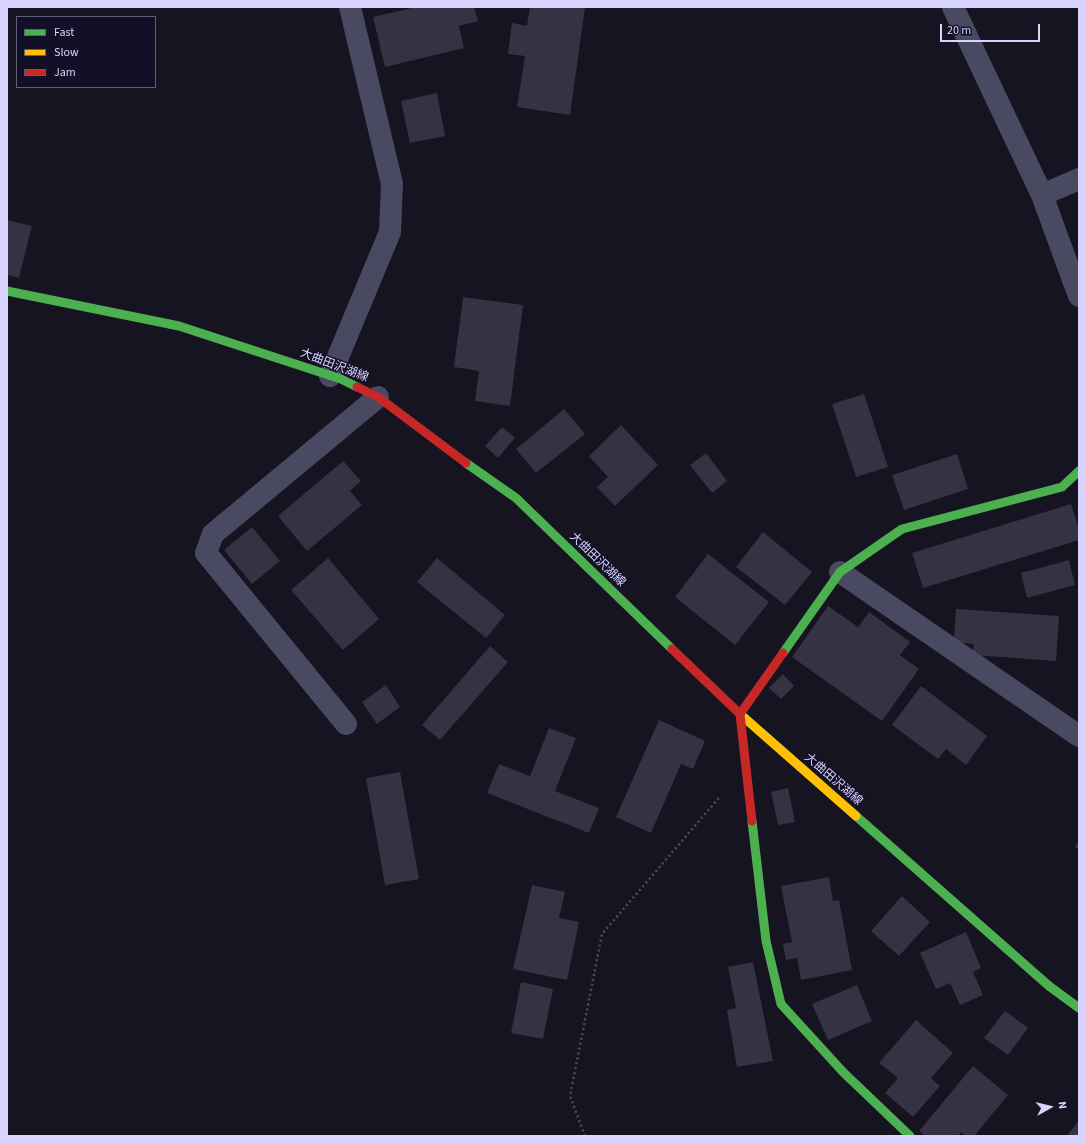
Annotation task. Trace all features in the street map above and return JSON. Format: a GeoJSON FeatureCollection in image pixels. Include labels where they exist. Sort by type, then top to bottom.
{"type":"FeatureCollection","features":[{"type":"Feature","properties":{"kind":"main road","name":"大曲田沢湖線"},"geometry":{"type":"LineString","coordinates":[[7,291],[179,326],[341,379],[378,397],[516,498],[740,714],[1043,981],[1079,1008]]}},
{"type":"Feature","properties":{"kind":"main road"},"geometry":{"type":"LineString","coordinates":[[910,1136],[843,1072],[781,1004],[766,941],[740,714],[840,572],[902,529],[1062,487],[1079,471]]}},
{"type":"Feature","properties":{"kind":"street"},"geometry":{"type":"LineString","coordinates":[[330,376],[390,232],[392,184],[350,7]]}},
{"type":"Feature","properties":{"kind":"street"},"geometry":{"type":"LineString","coordinates":[[953,7],[1042,195],[1079,296]]}},
{"type":"Feature","properties":{"kind":"street"},"geometry":{"type":"LineString","coordinates":[[1042,195],[1079,180]]}},
{"type":"Feature","properties":{"kind":"street"},"geometry":{"type":"LineString","coordinates":[[346,724],[206,553],[213,534],[378,397]]}},
{"type":"Feature","properties":{"kind":"street"},"geometry":{"type":"LineString","coordinates":[[840,572],[1079,736]]}},
{"type":"Feature","properties":{"kind":"path"},"geometry":{"type":"LineString","coordinates":[[585,1136],[570,1096],[602,934],[718,799],[720,792]]}},
{"type":"Feature","properties":{"kind":"building"},"geometry":{"type":"Polygon","coordinates":[[[416,7],[474,7],[478,21],[459,26],[464,48],[385,67],[373,17],[416,7]]]}},
{"type":"Feature","properties":{"kind":"building"},"geometry":{"type":"Polygon","coordinates":[[[530,7],[585,7],[570,115],[517,107],[525,56],[508,54],[512,23],[527,26],[530,7]]]}},
{"type":"Feature","properties":{"kind":"building"},"geometry":{"type":"Polygon","coordinates":[[[437,93],[445,136],[410,143],[401,101],[437,93]]]}},
{"type":"Feature","properties":{"kind":"building"},"geometry":{"type":"Polygon","coordinates":[[[7,220],[32,226],[19,278],[7,275],[7,220]]]}},
{"type":"Feature","properties":{"kind":"building"},"geometry":{"type":"Polygon","coordinates":[[[463,297],[523,305],[510,406],[475,401],[479,371],[454,367],[463,297]]]}},
{"type":"Feature","properties":{"kind":"building"},"geometry":{"type":"Polygon","coordinates":[[[864,394],[888,467],[856,477],[832,404],[864,394]]]}},
{"type":"Feature","properties":{"kind":"building"},"geometry":{"type":"Polygon","coordinates":[[[564,409],[585,434],[536,473],[516,449],[564,409]]]}},
{"type":"Feature","properties":{"kind":"building"},"geometry":{"type":"Polygon","coordinates":[[[621,425],[658,465],[615,506],[597,487],[608,477],[589,456],[621,425]]]}},
{"type":"Feature","properties":{"kind":"building"},"geometry":{"type":"Polygon","coordinates":[[[502,427],[515,438],[498,458],[485,446],[502,427]]]}},
{"type":"Feature","properties":{"kind":"building"},"geometry":{"type":"Polygon","coordinates":[[[706,453],[727,481],[712,493],[690,465],[706,453]]]}},
{"type":"Feature","properties":{"kind":"building"},"geometry":{"type":"Polygon","coordinates":[[[957,454],[968,489],[904,510],[892,475],[957,454]]]}},
{"type":"Feature","properties":{"kind":"building"},"geometry":{"type":"Polygon","coordinates":[[[343,461],[361,481],[350,491],[362,505],[307,551],[278,516],[343,461]]]}},
{"type":"Feature","properties":{"kind":"building"},"geometry":{"type":"Polygon","coordinates":[[[1071,504],[1079,529],[1079,540],[923,588],[912,553],[1071,504]]]}},
{"type":"Feature","properties":{"kind":"building"},"geometry":{"type":"Polygon","coordinates":[[[252,527],[280,561],[252,584],[224,550],[252,527]]]}},
{"type":"Feature","properties":{"kind":"building"},"geometry":{"type":"Polygon","coordinates":[[[763,532],[812,572],[785,605],[736,567],[763,532]]]}},
{"type":"Feature","properties":{"kind":"building"},"geometry":{"type":"Polygon","coordinates":[[[708,554],[769,602],[735,645],[675,597],[708,554]]]}},
{"type":"Feature","properties":{"kind":"building"},"geometry":{"type":"Polygon","coordinates":[[[328,558],[379,619],[343,650],[291,590],[328,558]]]}},
{"type":"Feature","properties":{"kind":"building"},"geometry":{"type":"Polygon","coordinates":[[[437,558],[505,615],[486,638],[417,582],[437,558]]]}},
{"type":"Feature","properties":{"kind":"building"},"geometry":{"type":"Polygon","coordinates":[[[1069,560],[1075,585],[1027,598],[1021,573],[1069,560]]]}},
{"type":"Feature","properties":{"kind":"building"},"geometry":{"type":"Polygon","coordinates":[[[828,606],[858,627],[869,612],[910,642],[900,655],[919,669],[882,721],[792,657],[828,606]]]}},
{"type":"Feature","properties":{"kind":"building"},"geometry":{"type":"Polygon","coordinates":[[[956,609],[1059,616],[1056,661],[973,655],[974,644],[954,642],[956,609]]]}},
{"type":"Feature","properties":{"kind":"building"},"geometry":{"type":"Polygon","coordinates":[[[490,646],[508,662],[440,740],[422,725],[490,646]]]}},
{"type":"Feature","properties":{"kind":"building"},"geometry":{"type":"Polygon","coordinates":[[[783,674],[794,686],[781,699],[769,688],[783,674]]]}},
{"type":"Feature","properties":{"kind":"building"},"geometry":{"type":"Polygon","coordinates":[[[386,685],[400,707],[377,724],[362,702],[386,685]]]}},
{"type":"Feature","properties":{"kind":"building"},"geometry":{"type":"Polygon","coordinates":[[[921,686],[987,736],[966,765],[946,749],[938,759],[892,725],[921,686]]]}},
{"type":"Feature","properties":{"kind":"building"},"geometry":{"type":"Polygon","coordinates":[[[659,720],[705,741],[693,769],[681,764],[651,833],[616,817],[659,720]]]}},
{"type":"Feature","properties":{"kind":"building"},"geometry":{"type":"Polygon","coordinates":[[[549,728],[576,738],[555,791],[599,808],[589,833],[487,793],[499,764],[530,776],[549,728]]]}},
{"type":"Feature","properties":{"kind":"building"},"geometry":{"type":"Polygon","coordinates":[[[400,772],[419,879],[385,885],[366,778],[400,772]]]}},
{"type":"Feature","properties":{"kind":"building"},"geometry":{"type":"Polygon","coordinates":[[[788,788],[795,822],[778,825],[771,792],[788,788]]]}},
{"type":"Feature","properties":{"kind":"building"},"geometry":{"type":"Polygon","coordinates":[[[1079,840],[1079,849],[1075,847],[1079,840]]]}},
{"type":"Feature","properties":{"kind":"building"},"geometry":{"type":"Polygon","coordinates":[[[829,877],[833,901],[839,900],[852,970],[801,980],[797,958],[786,960],[783,944],[792,942],[781,886],[829,877]]]}},
{"type":"Feature","properties":{"kind":"building"},"geometry":{"type":"Polygon","coordinates":[[[532,885],[565,892],[559,918],[579,922],[567,980],[513,969],[532,885]]]}},
{"type":"Feature","properties":{"kind":"building"},"geometry":{"type":"Polygon","coordinates":[[[902,896],[930,922],[899,956],[871,931],[902,896]]]}},
{"type":"Feature","properties":{"kind":"building"},"geometry":{"type":"Polygon","coordinates":[[[966,932],[981,968],[973,972],[983,995],[960,1005],[950,983],[936,989],[920,953],[966,932]]]}},
{"type":"Feature","properties":{"kind":"building"},"geometry":{"type":"Polygon","coordinates":[[[753,962],[773,1061],[737,1067],[727,1010],[736,1008],[728,967],[753,962]]]}},
{"type":"Feature","properties":{"kind":"building"},"geometry":{"type":"Polygon","coordinates":[[[521,982],[553,989],[543,1039],[511,1033],[521,982]]]}},
{"type":"Feature","properties":{"kind":"building"},"geometry":{"type":"Polygon","coordinates":[[[857,985],[872,1021],[828,1040],[812,1004],[857,985]]]}},
{"type":"Feature","properties":{"kind":"building"},"geometry":{"type":"Polygon","coordinates":[[[1005,1011],[1028,1028],[1008,1055],[984,1038],[1005,1011]]]}},
{"type":"Feature","properties":{"kind":"building"},"geometry":{"type":"Polygon","coordinates":[[[916,1020],[953,1053],[931,1078],[940,1086],[913,1117],[885,1093],[898,1078],[879,1063],[916,1020]]]}},
{"type":"Feature","properties":{"kind":"building"},"geometry":{"type":"Polygon","coordinates":[[[973,1066],[1008,1095],[974,1136],[966,1136],[961,1132],[958,1136],[925,1136],[919,1131],[973,1066]]]}},
{"type":"Feature","properties":{"kind":"building"},"geometry":{"type":"Polygon","coordinates":[[[1079,1120],[1079,1136],[1067,1136],[1079,1120]]]}},
{"type":"Feature","properties":{"kind":"traffic: fast"},"geometry":{"type":"LineString","coordinates":[[7,291],[179,326],[341,379],[357,387]]}},
{"type":"Feature","properties":{"kind":"traffic: fast"},"geometry":{"type":"LineString","coordinates":[[466,463],[516,498],[672,649]]}},
{"type":"Feature","properties":{"kind":"traffic: fast"},"geometry":{"type":"LineString","coordinates":[[783,653],[840,572],[902,529],[1062,487],[1079,471]]}},
{"type":"Feature","properties":{"kind":"traffic: fast"},"geometry":{"type":"LineString","coordinates":[[856,816],[1049,986],[1079,1008]]}},
{"type":"Feature","properties":{"kind":"traffic: fast"},"geometry":{"type":"LineString","coordinates":[[752,821],[766,941],[781,1004],[843,1072],[910,1136]]}},
{"type":"Feature","properties":{"kind":"traffic: slow"},"geometry":{"type":"LineString","coordinates":[[740,714],[856,816]]}},
{"type":"Feature","properties":{"kind":"traffic: jam"},"geometry":{"type":"LineString","coordinates":[[357,387],[378,397],[466,463]]}},
{"type":"Feature","properties":{"kind":"traffic: jam"},"geometry":{"type":"LineString","coordinates":[[672,649],[740,714]]}},
{"type":"Feature","properties":{"kind":"traffic: jam"},"geometry":{"type":"LineString","coordinates":[[752,821],[740,714],[783,653]]}}]}
